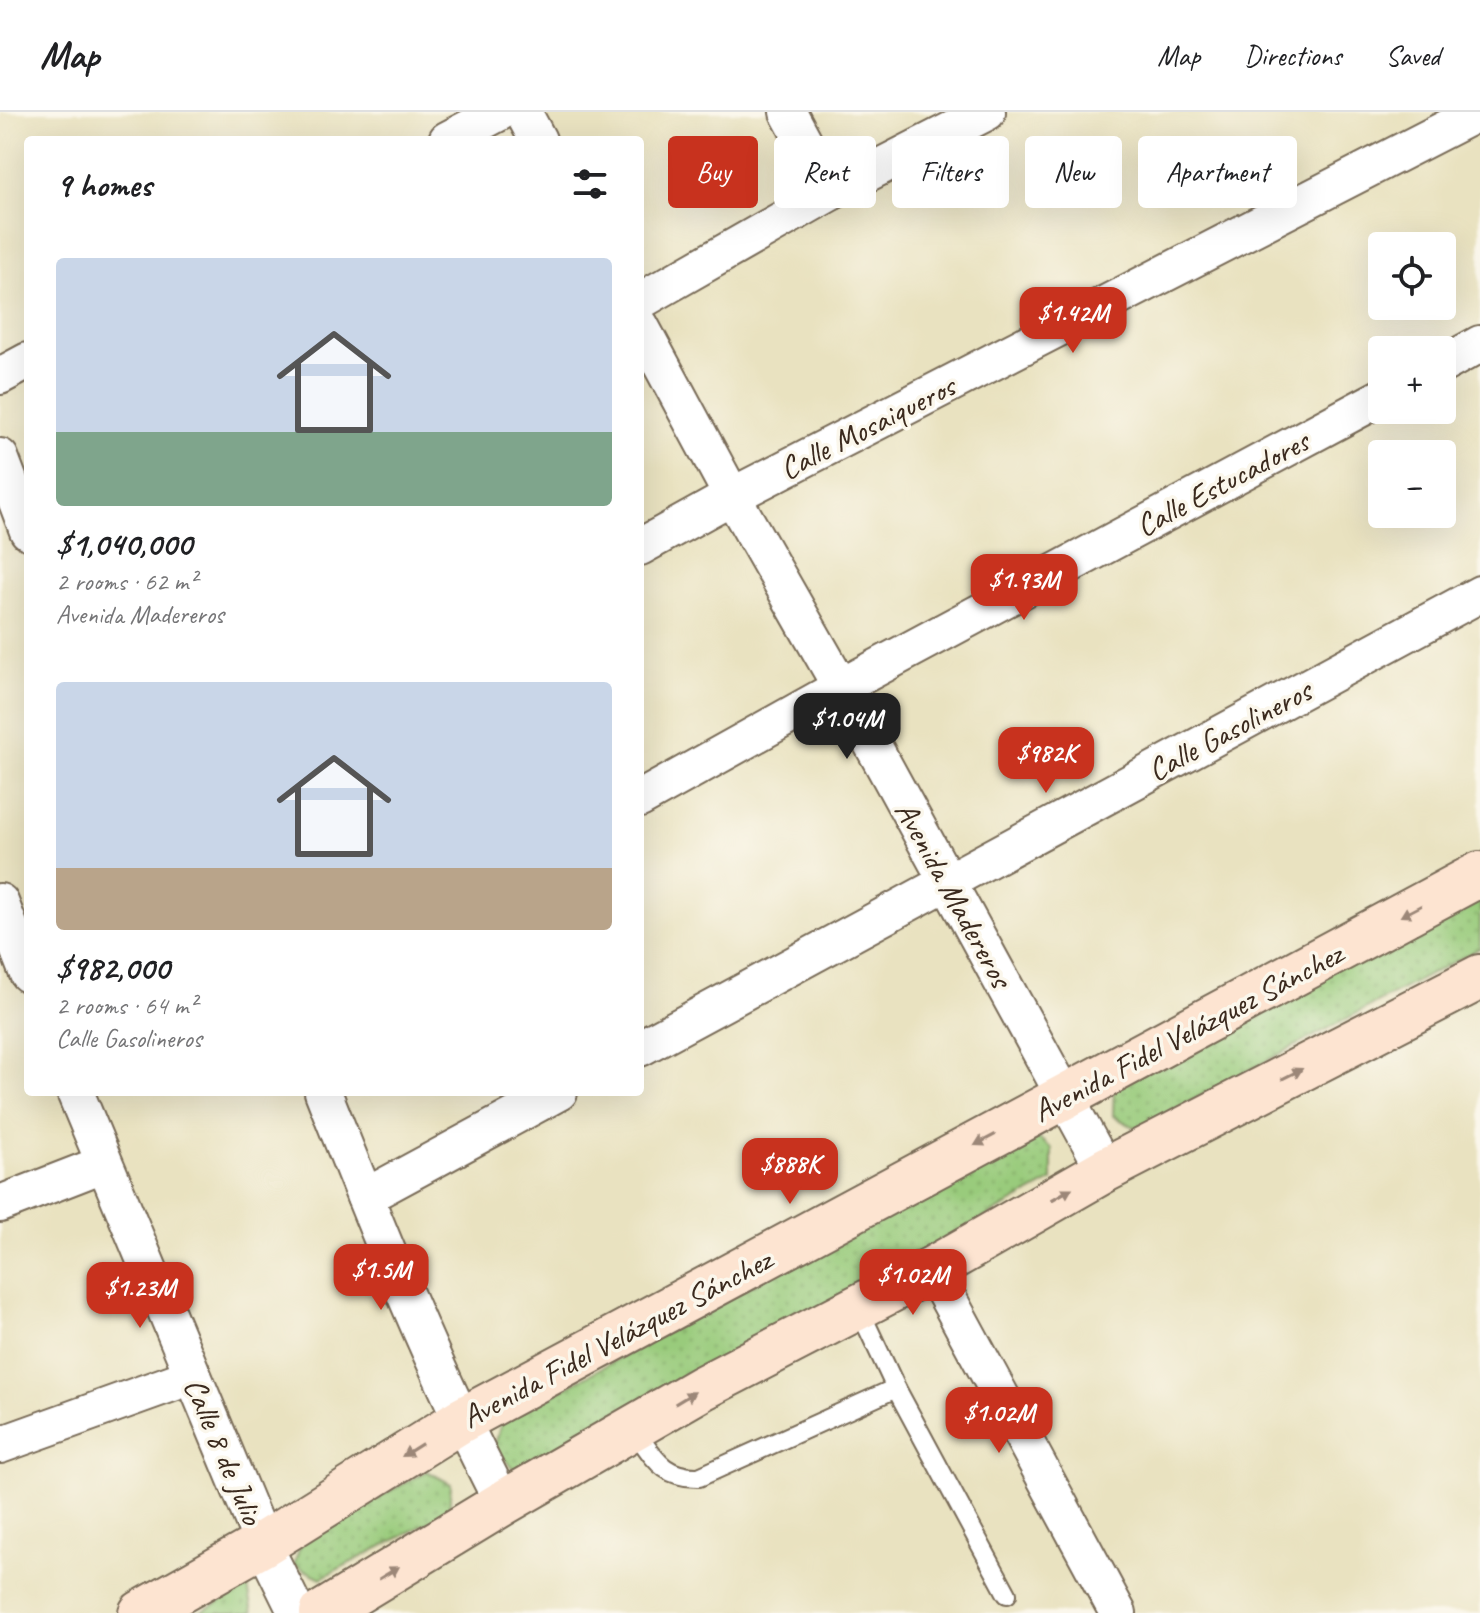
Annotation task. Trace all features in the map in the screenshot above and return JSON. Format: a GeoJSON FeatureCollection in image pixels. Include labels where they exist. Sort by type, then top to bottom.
{"type":"FeatureCollection","features":[{"type":"Feature","properties":{"kind":"main road","name":"Avenida Fidel Velázquez Sánchez"},"geometry":{"type":"LineString","coordinates":[[141,1613],[263,1544],[460,1421],[1480,874]]}},
{"type":"Feature","properties":{"kind":"main road"},"geometry":{"type":"LineString","coordinates":[[322,1613],[503,1503],[702,1388],[932,1269],[1105,1170],[1480,977]]}},
{"type":"Feature","properties":{"kind":"street"},"geometry":{"type":"LineString","coordinates":[[455,136],[500,112]]}},
{"type":"Feature","properties":{"kind":"street"},"geometry":{"type":"LineString","coordinates":[[523,112],[536,136]]}},
{"type":"Feature","properties":{"kind":"street"},"geometry":{"type":"LineString","coordinates":[[788,112],[801,136]]}},
{"type":"Feature","properties":{"kind":"street"},"geometry":{"type":"LineString","coordinates":[[876,169],[987,112]]}},
{"type":"Feature","properties":{"kind":"street","name":"Calle Mosaiqueros"},"geometry":{"type":"LineString","coordinates":[[644,545],[732,496],[1479,112]]}},
{"type":"Feature","properties":{"kind":"street"},"geometry":{"type":"LineString","coordinates":[[644,299],[803,208]]}},
{"type":"Feature","properties":{"kind":"street","name":"Avenida Madereros"},"geometry":{"type":"LineString","coordinates":[[644,332],[1105,1170]]}},
{"type":"Feature","properties":{"kind":"street"},"geometry":{"type":"LineString","coordinates":[[1456,357],[1480,344]]}},
{"type":"Feature","properties":{"kind":"street"},"geometry":{"type":"LineString","coordinates":[[0,376],[24,363]]}},
{"type":"Feature","properties":{"kind":"street","name":"Calle Estucadores"},"geometry":{"type":"LineString","coordinates":[[644,797],[841,687],[1368,405]]}},
{"type":"Feature","properties":{"kind":"street"},"geometry":{"type":"LineString","coordinates":[[0,457],[24,520]]}},
{"type":"Feature","properties":{"kind":"street","name":"Calle Gasolineros"},"geometry":{"type":"LineString","coordinates":[[644,1046],[1480,594]]}},
{"type":"Feature","properties":{"kind":"street"},"geometry":{"type":"LineString","coordinates":[[0,902],[18,971]]}},
{"type":"Feature","properties":{"kind":"street","name":"Calle 8 de Julio"},"geometry":{"type":"LineString","coordinates":[[77,1096],[263,1544],[297,1613]]}},
{"type":"Feature","properties":{"kind":"street"},"geometry":{"type":"LineString","coordinates":[[325,1096],[460,1421],[503,1503]]}},
{"type":"Feature","properties":{"kind":"street"},"geometry":{"type":"LineString","coordinates":[[365,1197],[552,1096]]}},
{"type":"Feature","properties":{"kind":"street"},"geometry":{"type":"LineString","coordinates":[[0,1204],[103,1164]]}},
{"type":"Feature","properties":{"kind":"street"},"geometry":{"type":"LineString","coordinates":[[932,1269],[1118,1613]]}},
{"type":"Feature","properties":{"kind":"street"},"geometry":{"type":"LineString","coordinates":[[0,1445],[192,1376]]}},
{"type":"Feature","properties":{"kind":"lane"},"geometry":{"type":"LineString","coordinates":[[858,1307],[896,1388],[1007,1594]]}},
{"type":"Feature","properties":{"kind":"lane"},"geometry":{"type":"LineString","coordinates":[[633,1429],[672,1474],[699,1477],[896,1388]]}},
{"type":"Feature","properties":{"kind":"green space"},"geometry":{"type":"Polygon","coordinates":[[[1480,890],[1480,948],[1138,1129],[1113,1116],[1114,1083],[1480,890]]]}},
{"type":"Feature","properties":{"kind":"green space"},"geometry":{"type":"Polygon","coordinates":[[[1031,1132],[1052,1149],[1052,1181],[516,1471],[494,1449],[501,1423],[1031,1132]]]}},
{"type":"Feature","properties":{"kind":"green space"},"geometry":{"type":"Polygon","coordinates":[[[427,1471],[451,1484],[449,1512],[321,1578],[294,1565],[302,1540],[427,1471]]]}},
{"type":"Feature","properties":{"kind":"green space"},"geometry":{"type":"Polygon","coordinates":[[[248,1587],[253,1613],[198,1613],[248,1587]]]}}]}
